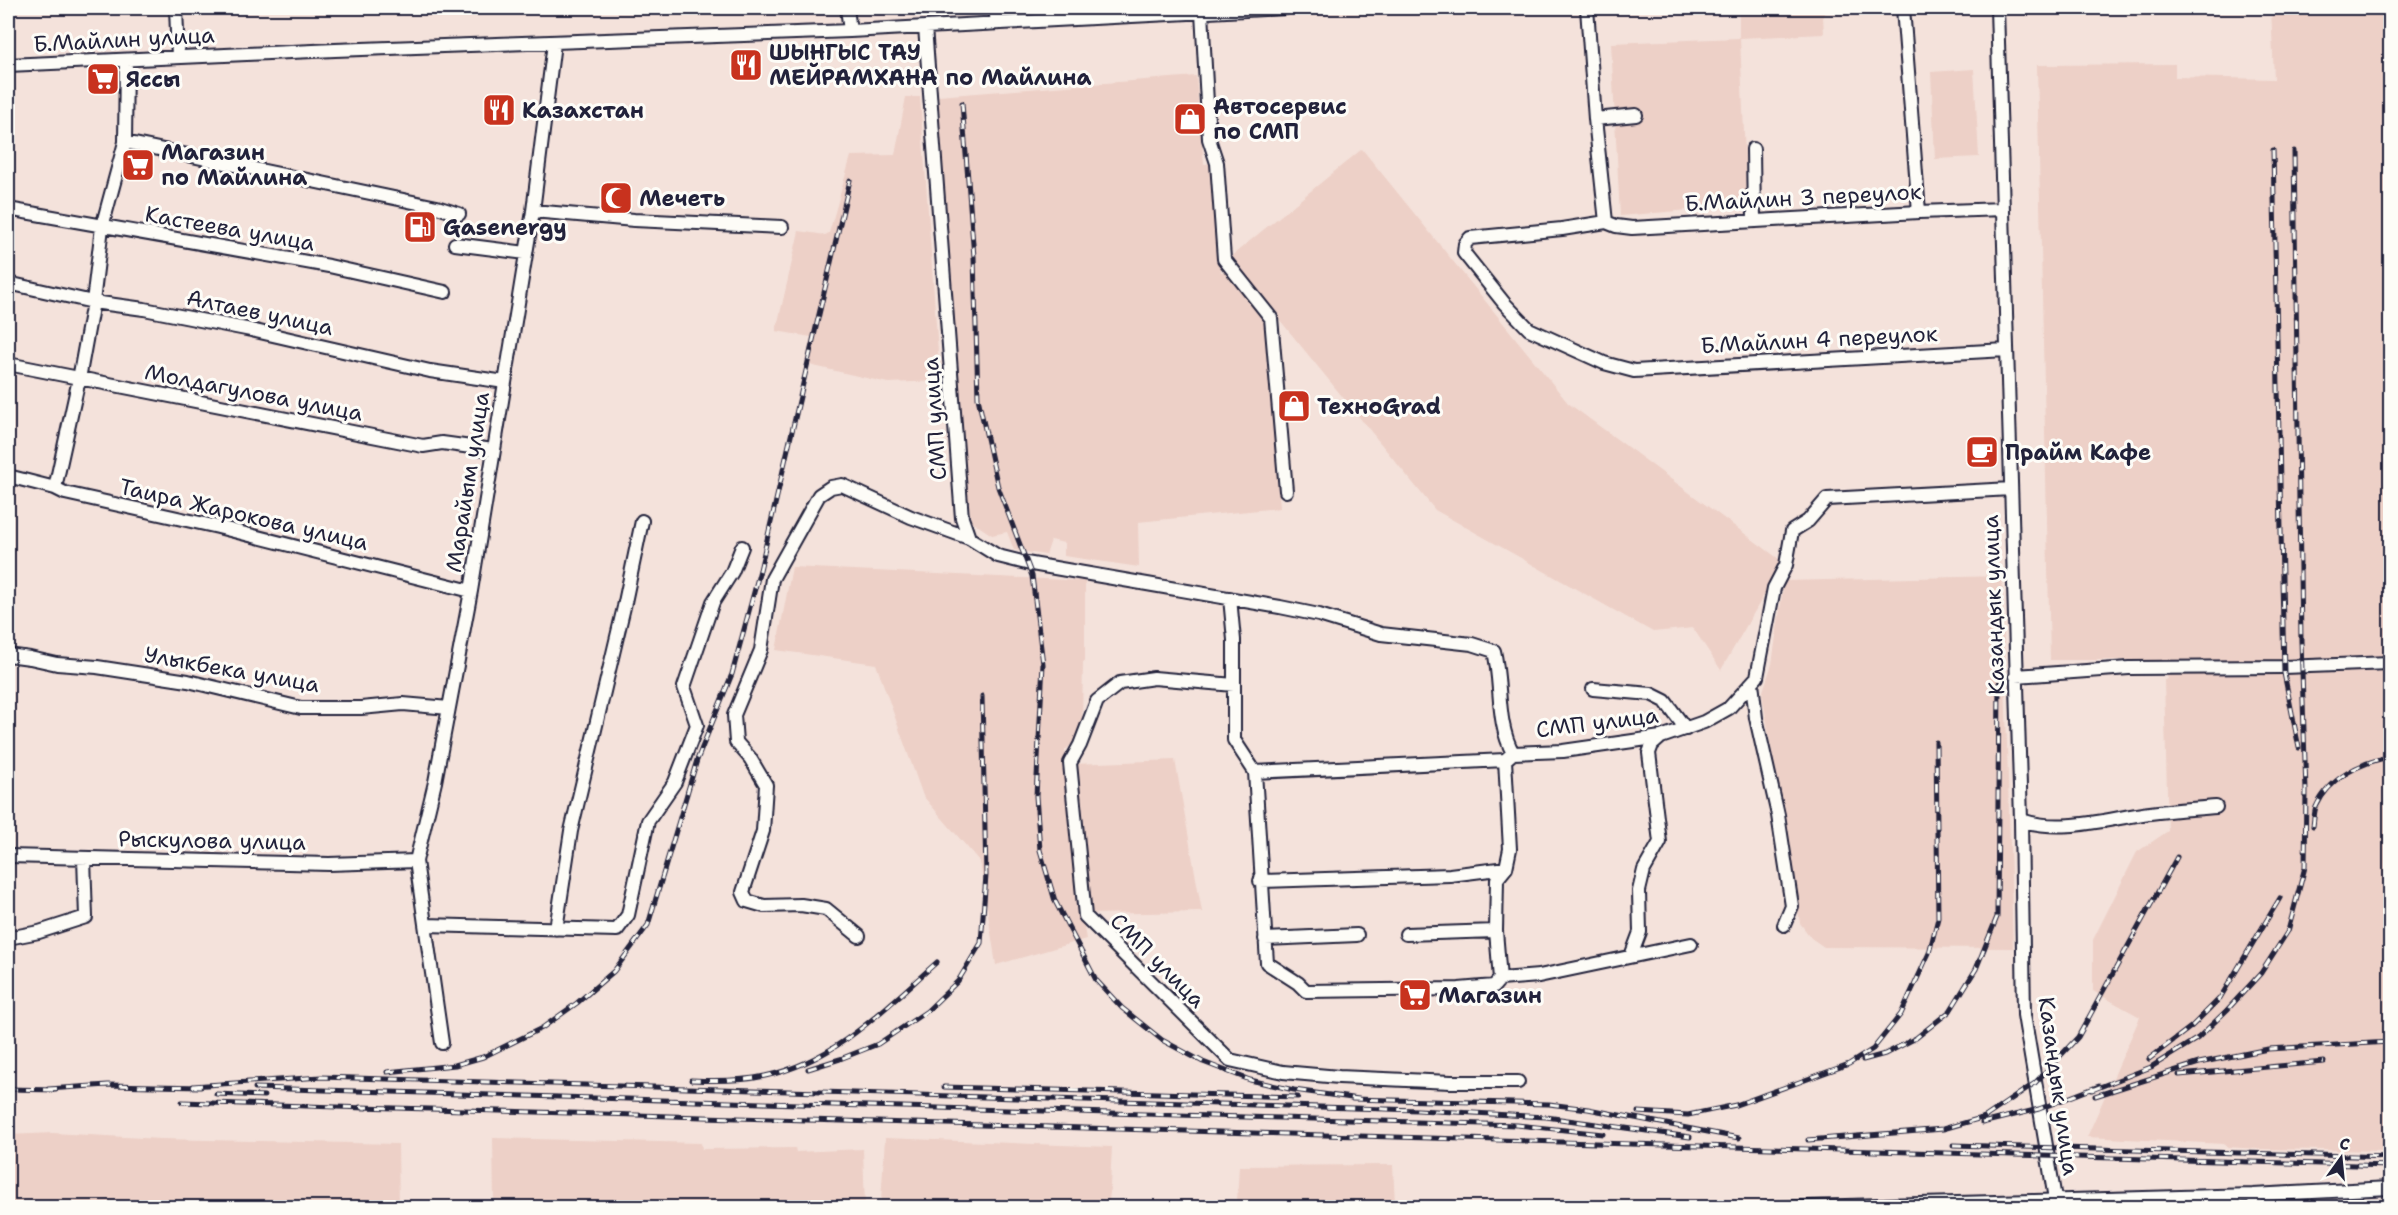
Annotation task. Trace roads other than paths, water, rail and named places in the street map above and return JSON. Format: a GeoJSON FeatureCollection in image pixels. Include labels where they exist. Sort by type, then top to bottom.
{"type":"FeatureCollection","features":[{"type":"Feature","properties":{"kind":"street"},"geometry":{"type":"LineString","coordinates":[[176,8],[178,57]]}},
{"type":"Feature","properties":{"kind":"street"},"geometry":{"type":"LineString","coordinates":[[847,8],[850,31]]}},
{"type":"Feature","properties":{"kind":"street"},"geometry":{"type":"LineString","coordinates":[[996,8],[997,23]]}},
{"type":"Feature","properties":{"kind":"street","name":"Б.Майлин улица"},"geometry":{"type":"LineString","coordinates":[[8,65],[850,31],[1285,8]]}},
{"type":"Feature","properties":{"kind":"street"},"geometry":{"type":"LineString","coordinates":[[1587,8],[1595,119],[1606,222]]}},
{"type":"Feature","properties":{"kind":"street"},"geometry":{"type":"LineString","coordinates":[[1903,8],[1919,212]]}},
{"type":"Feature","properties":{"kind":"street","name":"Казандык улица"},"geometry":{"type":"LineString","coordinates":[[1997,8],[2021,820],[2024,1015],[2055,1199]]}},
{"type":"Feature","properties":{"kind":"street"},"geometry":{"type":"LineString","coordinates":[[1202,12],[1209,139],[1217,163],[1224,260],[1271,318],[1286,491]]}},
{"type":"Feature","properties":{"kind":"street","name":"СМП улица"},"geometry":{"type":"LineString","coordinates":[[925,27],[962,518],[969,538],[998,556],[1026,563],[1319,615],[1381,634],[1472,644],[1494,651],[1509,756],[1510,849],[1506,868],[1497,879],[1496,931],[1500,979]]}},
{"type":"Feature","properties":{"kind":"street","name":"Марайым улица"},"geometry":{"type":"LineString","coordinates":[[442,1042],[416,861],[435,782],[471,591],[533,211],[554,43]]}},
{"type":"Feature","properties":{"kind":"street"},"geometry":{"type":"LineString","coordinates":[[56,488],[93,302],[102,227],[125,142],[126,61]]}},
{"type":"Feature","properties":{"kind":"street"},"geometry":{"type":"LineString","coordinates":[[1595,119],[1636,115]]}},
{"type":"Feature","properties":{"kind":"street"},"geometry":{"type":"LineString","coordinates":[[125,142],[437,207],[459,214]]}},
{"type":"Feature","properties":{"kind":"street"},"geometry":{"type":"LineString","coordinates":[[1753,149],[1754,220]]}},
{"type":"Feature","properties":{"kind":"street","name":"Кастеева улица"},"geometry":{"type":"LineString","coordinates":[[8,209],[329,266],[445,292]]}},
{"type":"Feature","properties":{"kind":"street","name":"Б.Майлин 3 переулок"},"geometry":{"type":"LineString","coordinates":[[1606,222],[1632,228],[2003,209]]}},
{"type":"Feature","properties":{"kind":"street"},"geometry":{"type":"LineString","coordinates":[[533,211],[634,220],[782,226]]}},
{"type":"Feature","properties":{"kind":"street","name":"Б.Майлин 4 переулок"},"geometry":{"type":"LineString","coordinates":[[1606,222],[1562,229],[1470,238],[1465,244],[1464,253],[1504,303],[1529,328],[1604,363],[1634,371],[2006,350]]}},
{"type":"Feature","properties":{"kind":"street"},"geometry":{"type":"LineString","coordinates":[[455,244],[526,253]]}},
{"type":"Feature","properties":{"kind":"street","name":"Алтаев улица"},"geometry":{"type":"LineString","coordinates":[[8,283],[93,302],[144,309],[251,330],[430,371],[505,382]]}},
{"type":"Feature","properties":{"kind":"street","name":"Молдагулова улица"},"geometry":{"type":"LineString","coordinates":[[8,364],[79,380],[423,446],[442,443],[493,450]]}},
{"type":"Feature","properties":{"kind":"street","name":"Таира Жарокова улица"},"geometry":{"type":"LineString","coordinates":[[8,476],[56,488],[65,493],[218,527],[471,591]]}},
{"type":"Feature","properties":{"kind":"street"},"geometry":{"type":"LineString","coordinates":[[860,936],[826,909],[801,905],[764,906],[747,901],[743,892],[763,831],[766,785],[750,758],[736,742],[734,715],[761,650],[772,579],[819,495],[831,487],[842,485],[911,517],[969,538]]}},
{"type":"Feature","properties":{"kind":"street"},"geometry":{"type":"LineString","coordinates":[[1784,925],[1792,906],[1778,815],[1756,718],[1754,680],[1774,588],[1786,565],[1792,531],[1808,521],[1827,499],[2010,489]]}},
{"type":"Feature","properties":{"kind":"street"},"geometry":{"type":"LineString","coordinates":[[556,929],[571,831],[642,521]]}},
{"type":"Feature","properties":{"kind":"street"},"geometry":{"type":"LineString","coordinates":[[426,925],[617,930],[628,915],[648,821],[675,782],[697,725],[684,687],[713,602],[732,572],[742,547]]}},
{"type":"Feature","properties":{"kind":"street"},"geometry":{"type":"LineString","coordinates":[[1230,598],[1234,640],[1234,740],[1255,772],[1267,963],[1298,983],[1306,991],[1459,989],[1494,986],[1500,979],[1539,976],[1691,944]]}},
{"type":"Feature","properties":{"kind":"street","name":"Улыкбека улица"},"geometry":{"type":"LineString","coordinates":[[8,655],[57,664],[97,667],[184,680],[301,708],[361,708],[403,704],[449,708]]}},
{"type":"Feature","properties":{"kind":"street"},"geometry":{"type":"LineString","coordinates":[[2016,676],[2129,668],[2283,667],[2391,663]]}},
{"type":"Feature","properties":{"kind":"street","name":"СМП улица"},"geometry":{"type":"LineString","coordinates":[[1234,685],[1154,678],[1120,683],[1097,701],[1070,764],[1085,916],[1230,1060],[1283,1072],[1339,1077],[1451,1082],[1518,1082]]}},
{"type":"Feature","properties":{"kind":"street","name":"СМП улица"},"geometry":{"type":"LineString","coordinates":[[1255,772],[1509,756],[1661,737],[1704,722],[1729,708],[1754,680]]}},
{"type":"Feature","properties":{"kind":"street","name":"СМП улица"},"geometry":{"type":"LineString","coordinates":[[1593,689],[1651,694],[1665,701],[1686,729]]}},
{"type":"Feature","properties":{"kind":"street"},"geometry":{"type":"LineString","coordinates":[[1631,956],[1640,932],[1639,891],[1644,870],[1657,851],[1660,842],[1649,753],[1661,737]]}},
{"type":"Feature","properties":{"kind":"street"},"geometry":{"type":"LineString","coordinates":[[2021,820],[2035,825],[2084,824],[2151,812],[2216,807]]}},
{"type":"Feature","properties":{"kind":"street","name":"Рыскулова улица"},"geometry":{"type":"LineString","coordinates":[[8,856],[329,864],[416,861]]}},
{"type":"Feature","properties":{"kind":"street"},"geometry":{"type":"LineString","coordinates":[[8,938],[39,932],[86,916],[84,858]]}},
{"type":"Feature","properties":{"kind":"street"},"geometry":{"type":"LineString","coordinates":[[1260,880],[1450,874],[1506,868]]}},
{"type":"Feature","properties":{"kind":"street"},"geometry":{"type":"LineString","coordinates":[[1407,934],[1496,931]]}},
{"type":"Feature","properties":{"kind":"street"},"geometry":{"type":"LineString","coordinates":[[1265,939],[1357,935]]}},
{"type":"Feature","properties":{"kind":"street"},"geometry":{"type":"LineString","coordinates":[[1770,1208],[2391,1188]]}},
{"type":"Feature","properties":{"kind":"street"},"geometry":{"type":"LineString","coordinates":[[2253,1194],[2256,1208]]}},
{"type":"Feature","properties":{"kind":"railway"},"geometry":{"type":"LineString","coordinates":[[962,103],[974,257],[978,398],[998,487],[1032,576],[1043,664],[1036,796],[1040,850],[1055,901],[1096,980],[1122,1008],[1162,1040],[1203,1062],[1250,1080],[1294,1090],[1359,1099]]}},
{"type":"Feature","properties":{"kind":"railway"},"geometry":{"type":"LineString","coordinates":[[2273,150],[2284,673],[2299,748]]}},
{"type":"Feature","properties":{"kind":"railway"},"geometry":{"type":"LineString","coordinates":[[2092,1090],[2151,1067],[2198,1038],[2227,1010],[2261,973],[2288,931],[2305,867],[2306,791],[2301,641],[2294,151]]}},
{"type":"Feature","properties":{"kind":"railway"},"geometry":{"type":"LineString","coordinates":[[387,1072],[455,1065],[483,1057],[542,1028],[577,1003],[614,971],[648,925],[697,760],[732,674],[760,570],[850,180]]}},
{"type":"Feature","properties":{"kind":"railway"},"geometry":{"type":"LineString","coordinates":[[1863,1060],[1885,1054],[1916,1038],[1950,1011],[1976,969],[1997,917],[1999,683]]}},
{"type":"Feature","properties":{"kind":"railway"},"geometry":{"type":"LineString","coordinates":[[808,1069],[878,1044],[927,1011],[958,981],[981,943],[986,875],[982,696]]}},
{"type":"Feature","properties":{"kind":"railway"},"geometry":{"type":"LineString","coordinates":[[1638,1112],[1688,1115],[1736,1105],[1849,1064],[1873,1049],[1901,1014],[1929,953],[1938,918],[1936,742]]}},
{"type":"Feature","properties":{"kind":"railway"},"geometry":{"type":"LineString","coordinates":[[2313,826],[2316,807],[2337,780],[2357,767],[2390,757]]}},
{"type":"Feature","properties":{"kind":"railway"},"geometry":{"type":"LineString","coordinates":[[1808,1140],[1943,1129],[1985,1117],[2035,1083],[2078,1037],[2177,857]]}},
{"type":"Feature","properties":{"kind":"railway"},"geometry":{"type":"LineString","coordinates":[[2149,1059],[2192,1026],[2220,998],[2280,898]]}},
{"type":"Feature","properties":{"kind":"railway"},"geometry":{"type":"LineString","coordinates":[[691,1080],[756,1078],[791,1069],[815,1058],[858,1031],[937,962]]}},
{"type":"Feature","properties":{"kind":"railway"},"geometry":{"type":"LineString","coordinates":[[2095,1096],[2199,1063],[2268,1049],[2390,1042]]}},
{"type":"Feature","properties":{"kind":"railway"},"geometry":{"type":"LineString","coordinates":[[2179,1075],[2324,1062]]}},
{"type":"Feature","properties":{"kind":"railway"},"geometry":{"type":"LineString","coordinates":[[193,1086],[321,1077],[1418,1110],[1546,1117],[1690,1137]]}},
{"type":"Feature","properties":{"kind":"railway"},"geometry":{"type":"LineString","coordinates":[[48,1089],[108,1085],[201,1087]]}},
{"type":"Feature","properties":{"kind":"railway"},"geometry":{"type":"LineString","coordinates":[[1982,1123],[2039,1109],[2099,1086]]}},
{"type":"Feature","properties":{"kind":"railway"},"geometry":{"type":"LineString","coordinates":[[944,1087],[1298,1097]]}},
{"type":"Feature","properties":{"kind":"railway"},"geometry":{"type":"LineString","coordinates":[[255,1088],[1517,1125],[1603,1134]]}},
{"type":"Feature","properties":{"kind":"railway"},"geometry":{"type":"LineString","coordinates":[[8,1089],[56,1090]]}},
{"type":"Feature","properties":{"kind":"railway"},"geometry":{"type":"LineString","coordinates":[[216,1094],[264,1096]]}},
{"type":"Feature","properties":{"kind":"railway"},"geometry":{"type":"LineString","coordinates":[[1352,1099],[1549,1104],[1588,1109],[1739,1138]]}},
{"type":"Feature","properties":{"kind":"railway"},"geometry":{"type":"LineString","coordinates":[[182,1102],[366,1108]]}},
{"type":"Feature","properties":{"kind":"railway"},"geometry":{"type":"LineString","coordinates":[[360,1107],[2390,1166]]}},
{"type":"Feature","properties":{"kind":"railway"},"geometry":{"type":"LineString","coordinates":[[1953,1145],[2390,1157]]}},
{"type":"Feature","properties":{"kind":"place","name":"ШЫНГЫС ТАУ МЕЙРАМХАНА по Майлина"},"geometry":{"type":"Point","coordinates":[746,65]}},
{"type":"Feature","properties":{"kind":"place","name":"Яссы"},"geometry":{"type":"Point","coordinates":[103,79]}},
{"type":"Feature","properties":{"kind":"place","name":"Казахстан"},"geometry":{"type":"Point","coordinates":[499,110]}},
{"type":"Feature","properties":{"kind":"place","name":"Автосервис по СМП"},"geometry":{"type":"Point","coordinates":[1190,119]}},
{"type":"Feature","properties":{"kind":"place","name":"Магазин по Майлина"},"geometry":{"type":"Point","coordinates":[138,165]}},
{"type":"Feature","properties":{"kind":"place","name":"Мечеть"},"geometry":{"type":"Point","coordinates":[616,198]}},
{"type":"Feature","properties":{"kind":"place","name":"Gasenergy"},"geometry":{"type":"Point","coordinates":[420,227]}},
{"type":"Feature","properties":{"kind":"place","name":"ТехноGrad"},"geometry":{"type":"Point","coordinates":[1294,406]}},
{"type":"Feature","properties":{"kind":"place","name":"Прайм Кафе"},"geometry":{"type":"Point","coordinates":[1982,452]}},
{"type":"Feature","properties":{"kind":"place","name":"Магазин"},"geometry":{"type":"Point","coordinates":[1415,995]}}]}
